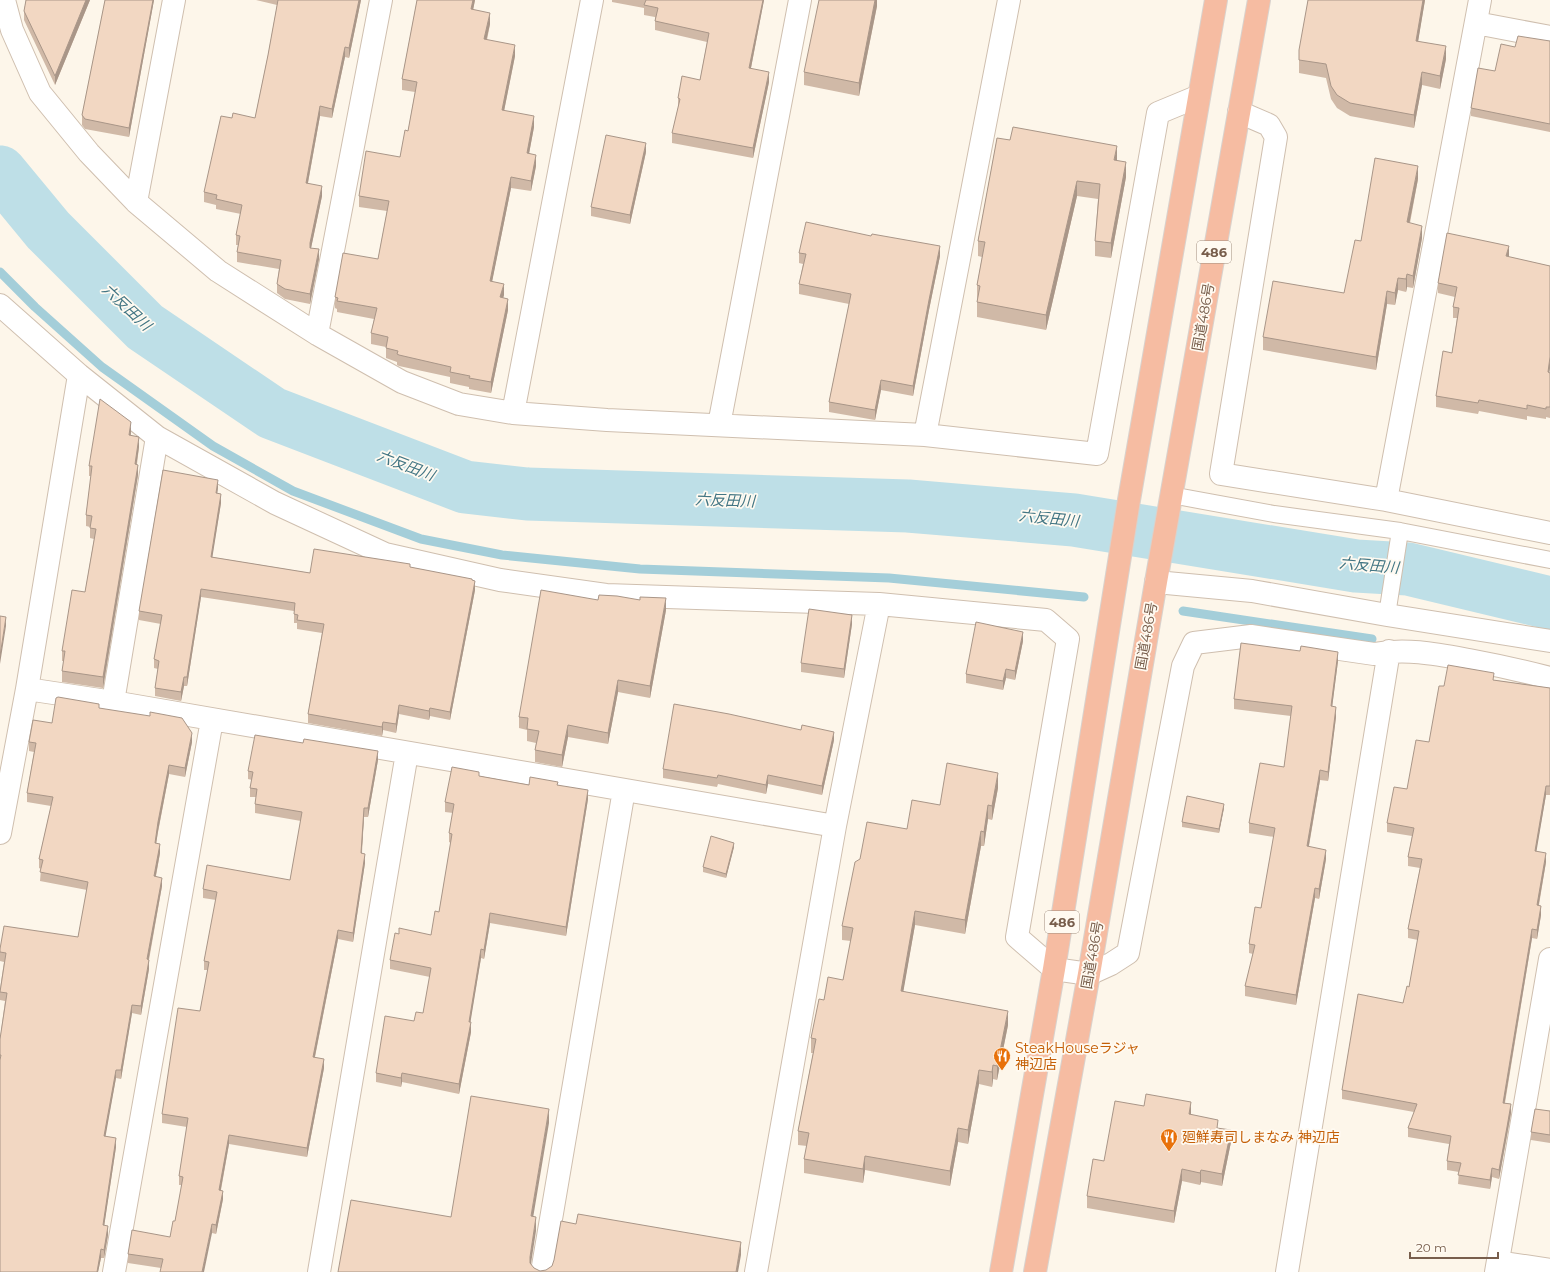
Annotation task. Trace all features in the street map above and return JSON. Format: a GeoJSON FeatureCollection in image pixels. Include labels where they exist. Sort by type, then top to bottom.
{"type":"FeatureCollection","features":[{"type":"Feature","properties":{"kind":"highway","name":"486"},"geometry":{"type":"LineString","coordinates":[[1001,1272],[1054,970],[1129,500],[1216,0]]}},
{"type":"Feature","properties":{"kind":"highway","name":"国道486号"},"geometry":{"type":"LineString","coordinates":[[1035,1272],[1089,974],[1170,500],[1259,0]]}},
{"type":"Feature","properties":{"kind":"street"},"geometry":{"type":"LineString","coordinates":[[4,0],[12,30],[40,93],[88,153],[136,202],[218,271],[317,334],[402,382],[459,404],[513,413],[607,420],[925,435],[1096,454],[1158,113],[1199,96]]}},
{"type":"Feature","properties":{"kind":"street"},"geometry":{"type":"LineString","coordinates":[[136,202],[174,0]]}},
{"type":"Feature","properties":{"kind":"street"},"geometry":{"type":"LineString","coordinates":[[317,334],[381,0]]}},
{"type":"Feature","properties":{"kind":"street"},"geometry":{"type":"LineString","coordinates":[[513,413],[592,0]]}},
{"type":"Feature","properties":{"kind":"street"},"geometry":{"type":"LineString","coordinates":[[719,425],[800,0]]}},
{"type":"Feature","properties":{"kind":"street"},"geometry":{"type":"LineString","coordinates":[[925,435],[1010,0]]}},
{"type":"Feature","properties":{"kind":"street"},"geometry":{"type":"LineString","coordinates":[[1386,500],[1480,0]]}},
{"type":"Feature","properties":{"kind":"street"},"geometry":{"type":"LineString","coordinates":[[1476,23],[1550,37]]}},
{"type":"Feature","properties":{"kind":"street"},"geometry":{"type":"LineString","coordinates":[[1239,112],[1269,125],[1276,137],[1222,474],[1386,500],[1550,533]]}},
{"type":"Feature","properties":{"kind":"street"},"geometry":{"type":"LineString","coordinates":[[0,305],[79,375],[157,436],[274,503],[386,554],[500,580],[606,594],[879,604],[1046,620],[1068,639],[1017,937],[1054,970],[1089,974],[1111,964],[1128,953],[1183,666],[1194,643],[1251,636],[1374,654],[1389,651],[1424,652],[1517,669],[1550,678]]}},
{"type":"Feature","properties":{"kind":"street"},"geometry":{"type":"LineString","coordinates":[[0,833],[27,689],[79,375]]}},
{"type":"Feature","properties":{"kind":"street"},"geometry":{"type":"LineString","coordinates":[[113,702],[157,436]]}},
{"type":"Feature","properties":{"kind":"street"},"geometry":{"type":"LineString","coordinates":[[1157,577],[1388,610],[1550,641]]}},
{"type":"Feature","properties":{"kind":"street"},"geometry":{"type":"LineString","coordinates":[[756,1272],[835,826],[879,604]]}},
{"type":"Feature","properties":{"kind":"street"},"geometry":{"type":"LineString","coordinates":[[1287,1272],[1389,651]]}},
{"type":"Feature","properties":{"kind":"street"},"geometry":{"type":"LineString","coordinates":[[27,689],[113,702],[835,826]]}},
{"type":"Feature","properties":{"kind":"street"},"geometry":{"type":"LineString","coordinates":[[114,1272],[212,720]]}},
{"type":"Feature","properties":{"kind":"street"},"geometry":{"type":"LineString","coordinates":[[319,1272],[407,753]]}},
{"type":"Feature","properties":{"kind":"street"},"geometry":{"type":"LineString","coordinates":[[542,1272],[624,790]]}},
{"type":"Feature","properties":{"kind":"street"},"geometry":{"type":"LineString","coordinates":[[1550,959],[1497,1267],[1550,1270]]}},
{"type":"Feature","properties":{"kind":"lane"},"geometry":{"type":"LineString","coordinates":[[1170,500],[1274,514],[1550,560]]}},
{"type":"Feature","properties":{"kind":"lane"},"geometry":{"type":"LineString","coordinates":[[1388,610],[1399,535]]}},
{"type":"Feature","properties":{"kind":"building"},"geometry":{"type":"Polygon","coordinates":[[[26,0],[86,0],[55,76],[24,11],[26,0]]]}},
{"type":"Feature","properties":{"kind":"building"},"geometry":{"type":"Polygon","coordinates":[[[105,0],[153,0],[129,128],[85,119],[82,115],[105,0]]]}},
{"type":"Feature","properties":{"kind":"building"},"geometry":{"type":"Polygon","coordinates":[[[278,0],[359,0],[349,48],[345,47],[332,109],[320,106],[306,183],[322,186],[310,243],[310,248],[319,249],[310,294],[285,289],[277,284],[281,260],[237,252],[240,236],[236,235],[242,205],[216,199],[217,195],[204,192],[221,116],[232,118],[233,113],[255,118],[278,0]]]}},
{"type":"Feature","properties":{"kind":"building"},"geometry":{"type":"Polygon","coordinates":[[[417,0],[473,0],[471,9],[490,13],[484,39],[515,45],[502,110],[534,116],[527,153],[536,155],[531,181],[511,177],[490,281],[504,284],[500,297],[508,299],[491,382],[469,378],[470,376],[450,372],[451,367],[397,354],[398,351],[386,348],[388,337],[371,333],[377,308],[337,301],[338,298],[335,297],[343,253],[378,259],[389,201],[359,196],[366,151],[400,157],[405,130],[408,131],[417,82],[402,79],[417,0]]]}},
{"type":"Feature","properties":{"kind":"building"},"geometry":{"type":"Polygon","coordinates":[[[646,0],[763,0],[749,68],[769,72],[753,148],[672,133],[680,99],[678,98],[682,76],[700,80],[709,33],[655,21],[658,8],[644,5],[646,0]]]}},
{"type":"Feature","properties":{"kind":"building"},"geometry":{"type":"Polygon","coordinates":[[[819,0],[875,0],[859,83],[804,72],[819,0]]]}},
{"type":"Feature","properties":{"kind":"building"},"geometry":{"type":"Polygon","coordinates":[[[1308,0],[1423,0],[1416,41],[1446,46],[1440,76],[1422,72],[1414,115],[1350,103],[1337,95],[1331,86],[1326,64],[1299,60],[1299,50],[1308,0]]]}},
{"type":"Feature","properties":{"kind":"building"},"geometry":{"type":"Polygon","coordinates":[[[1518,36],[1550,41],[1550,124],[1471,108],[1478,68],[1495,71],[1501,44],[1515,47],[1518,36]]]}},
{"type":"Feature","properties":{"kind":"building"},"geometry":{"type":"Polygon","coordinates":[[[1013,127],[1117,146],[1114,160],[1126,162],[1111,243],[1095,241],[1100,184],[1077,181],[1046,315],[977,302],[980,286],[977,285],[985,242],[978,241],[997,138],[1010,140],[1013,127]]]}},
{"type":"Feature","properties":{"kind":"building"},"geometry":{"type":"Polygon","coordinates":[[[606,135],[646,143],[630,215],[591,207],[606,135]]]}},
{"type":"Feature","properties":{"kind":"building"},"geometry":{"type":"Polygon","coordinates":[[[1375,158],[1418,166],[1407,222],[1422,226],[1413,276],[1407,274],[1406,279],[1398,278],[1395,293],[1387,291],[1376,357],[1263,337],[1273,281],[1344,293],[1355,240],[1361,241],[1375,158]]]}},
{"type":"Feature","properties":{"kind":"building"},"geometry":{"type":"Polygon","coordinates":[[[806,222],[871,236],[872,234],[940,246],[913,386],[881,380],[875,410],[829,402],[851,294],[799,284],[806,254],[799,253],[806,222]]]}},
{"type":"Feature","properties":{"kind":"building"},"geometry":{"type":"Polygon","coordinates":[[[1447,233],[1509,246],[1506,256],[1550,266],[1550,357],[1548,372],[1550,373],[1550,407],[1546,407],[1546,409],[1527,405],[1527,409],[1479,400],[1478,403],[1436,396],[1443,351],[1452,353],[1459,308],[1453,307],[1457,287],[1438,283],[1447,233]]]}},
{"type":"Feature","properties":{"kind":"building"},"geometry":{"type":"Polygon","coordinates":[[[100,399],[131,422],[129,435],[139,437],[135,464],[138,465],[103,677],[62,671],[65,651],[62,651],[72,590],[85,592],[96,529],[90,528],[92,516],[86,515],[92,466],[89,466],[100,399]]]}},
{"type":"Feature","properties":{"kind":"building"},"geometry":{"type":"Polygon","coordinates":[[[163,470],[218,480],[216,493],[221,494],[211,557],[310,573],[314,549],[410,564],[410,567],[472,579],[475,581],[450,712],[430,708],[429,711],[399,705],[396,724],[383,722],[382,727],[308,714],[324,624],[297,620],[298,615],[294,614],[295,603],[201,589],[187,677],[184,677],[181,692],[155,688],[159,661],[154,659],[162,615],[139,611],[163,470]]]}},
{"type":"Feature","properties":{"kind":"building"},"geometry":{"type":"Polygon","coordinates":[[[541,590],[598,600],[599,595],[640,600],[640,597],[666,598],[650,686],[618,680],[608,733],[568,725],[562,755],[535,750],[539,731],[527,729],[528,718],[519,717],[541,590]]]}},
{"type":"Feature","properties":{"kind":"building"},"geometry":{"type":"Polygon","coordinates":[[[809,609],[852,615],[844,669],[801,663],[809,609]]]}},
{"type":"Feature","properties":{"kind":"building"},"geometry":{"type":"Polygon","coordinates":[[[0,616],[6,617],[0,656],[0,616]]]}},
{"type":"Feature","properties":{"kind":"building"},"geometry":{"type":"Polygon","coordinates":[[[976,622],[1023,632],[1015,671],[1006,669],[1003,681],[966,674],[976,622]]]}},
{"type":"Feature","properties":{"kind":"building"},"geometry":{"type":"Polygon","coordinates":[[[1241,643],[1300,651],[1301,646],[1338,652],[1331,706],[1336,707],[1328,772],[1320,770],[1307,846],[1326,850],[1319,889],[1315,888],[1296,995],[1245,986],[1255,945],[1249,944],[1255,907],[1261,908],[1275,828],[1249,823],[1260,763],[1284,767],[1292,706],[1234,699],[1241,643]]]}},
{"type":"Feature","properties":{"kind":"building"},"geometry":{"type":"Polygon","coordinates":[[[1448,665],[1494,673],[1493,680],[1550,688],[1550,786],[1546,786],[1535,851],[1546,853],[1537,905],[1541,906],[1537,930],[1532,929],[1503,1103],[1511,1104],[1499,1170],[1492,1168],[1490,1180],[1458,1175],[1461,1163],[1447,1161],[1451,1136],[1408,1128],[1417,1104],[1342,1090],[1358,994],[1403,1003],[1407,986],[1409,987],[1419,931],[1408,929],[1422,859],[1408,857],[1414,828],[1387,823],[1394,787],[1407,789],[1416,740],[1429,742],[1439,686],[1444,686],[1448,665]]]}},
{"type":"Feature","properties":{"kind":"building"},"geometry":{"type":"Polygon","coordinates":[[[58,697],[99,704],[99,708],[150,716],[150,712],[182,718],[192,733],[185,768],[169,765],[158,822],[155,843],[160,844],[154,876],[162,878],[147,959],[149,960],[141,1006],[132,1005],[121,1070],[116,1070],[104,1136],[116,1138],[103,1225],[108,1226],[104,1250],[101,1249],[97,1272],[0,1272],[0,1039],[7,993],[0,992],[6,953],[0,952],[4,926],[78,937],[88,882],[40,872],[43,860],[39,859],[53,797],[27,793],[36,743],[29,742],[33,720],[52,723],[56,698],[58,697]]]}},
{"type":"Feature","properties":{"kind":"building"},"geometry":{"type":"Polygon","coordinates":[[[674,704],[729,714],[801,730],[802,725],[834,732],[822,786],[768,775],[766,785],[718,775],[717,778],[663,769],[674,704]]]}},
{"type":"Feature","properties":{"kind":"building"},"geometry":{"type":"Polygon","coordinates":[[[255,735],[303,743],[304,739],[378,751],[368,808],[364,808],[361,853],[365,854],[353,933],[338,930],[313,1057],[324,1059],[307,1148],[229,1135],[219,1190],[223,1191],[216,1225],[212,1224],[202,1272],[160,1272],[163,1259],[128,1254],[132,1230],[170,1237],[173,1221],[175,1221],[183,1177],[179,1176],[188,1118],[162,1114],[178,1008],[200,1011],[209,962],[204,961],[217,892],[203,889],[207,865],[290,880],[302,812],[255,804],[257,789],[250,788],[253,772],[248,771],[255,735]]]}},
{"type":"Feature","properties":{"kind":"building"},"geometry":{"type":"Polygon","coordinates":[[[947,763],[998,773],[992,806],[988,805],[984,832],[981,831],[965,920],[915,911],[901,991],[1008,1011],[997,1066],[993,1065],[992,1072],[979,1070],[968,1130],[958,1128],[950,1171],[865,1156],[863,1169],[804,1159],[809,1133],[798,1131],[816,1039],[811,1038],[819,999],[824,1000],[828,977],[843,980],[853,928],[842,926],[855,862],[860,859],[867,822],[907,829],[912,800],[940,805],[947,763]]]}},
{"type":"Feature","properties":{"kind":"building"},"geometry":{"type":"Polygon","coordinates":[[[452,767],[479,772],[479,776],[529,785],[530,777],[558,782],[557,785],[588,790],[566,927],[490,913],[484,950],[481,949],[469,1022],[471,1022],[459,1084],[402,1073],[401,1078],[376,1073],[385,1016],[414,1021],[416,1012],[423,1013],[431,968],[390,960],[395,933],[399,934],[399,928],[431,935],[435,911],[439,912],[452,834],[449,833],[454,804],[445,802],[452,767]]]}},
{"type":"Feature","properties":{"kind":"building"},"geometry":{"type":"Polygon","coordinates":[[[1187,796],[1224,804],[1219,829],[1182,822],[1187,796]]]}},
{"type":"Feature","properties":{"kind":"building"},"geometry":{"type":"Polygon","coordinates":[[[711,836],[734,843],[726,874],[703,867],[711,836]]]}},
{"type":"Feature","properties":{"kind":"building"},"geometry":{"type":"Polygon","coordinates":[[[1146,1094],[1191,1102],[1189,1114],[1218,1120],[1217,1128],[1231,1130],[1222,1174],[1201,1170],[1200,1173],[1182,1169],[1174,1211],[1087,1196],[1093,1159],[1104,1161],[1115,1101],[1144,1106],[1146,1094]]]}},
{"type":"Feature","properties":{"kind":"building"},"geometry":{"type":"Polygon","coordinates":[[[471,1096],[549,1109],[531,1216],[536,1217],[530,1257],[530,1263],[534,1268],[540,1271],[546,1270],[552,1266],[561,1221],[576,1224],[578,1214],[741,1242],[736,1272],[338,1272],[351,1200],[451,1217],[471,1096]]]}},
{"type":"Feature","properties":{"kind":"building"},"geometry":{"type":"Polygon","coordinates":[[[1535,1109],[1550,1111],[1550,1135],[1531,1132],[1535,1109]]]}},
{"type":"Feature","properties":{"kind":"waterway","name":"六反田川"},"geometry":{"type":"LineString","coordinates":[[0,172],[48,230],[145,327],[272,413],[465,487],[527,494],[908,506],[1074,520],[1356,566],[1408,569],[1550,603]]}},
{"type":"Feature","properties":{"kind":"waterway"},"geometry":{"type":"LineString","coordinates":[[0,272],[35,307],[102,367],[213,446],[293,491],[421,539],[502,555],[640,569],[889,578],[1084,597]]}},
{"type":"Feature","properties":{"kind":"waterway"},"geometry":{"type":"LineString","coordinates":[[1183,611],[1372,639]]}},
{"type":"Feature","properties":{"kind":"place","name":"SteakHouseラジャ 神辺店"},"geometry":{"type":"Point","coordinates":[1002,1071]}},
{"type":"Feature","properties":{"kind":"place","name":"廻鮮寿司しまなみ 神辺店"},"geometry":{"type":"Point","coordinates":[1169,1152]}}]}
